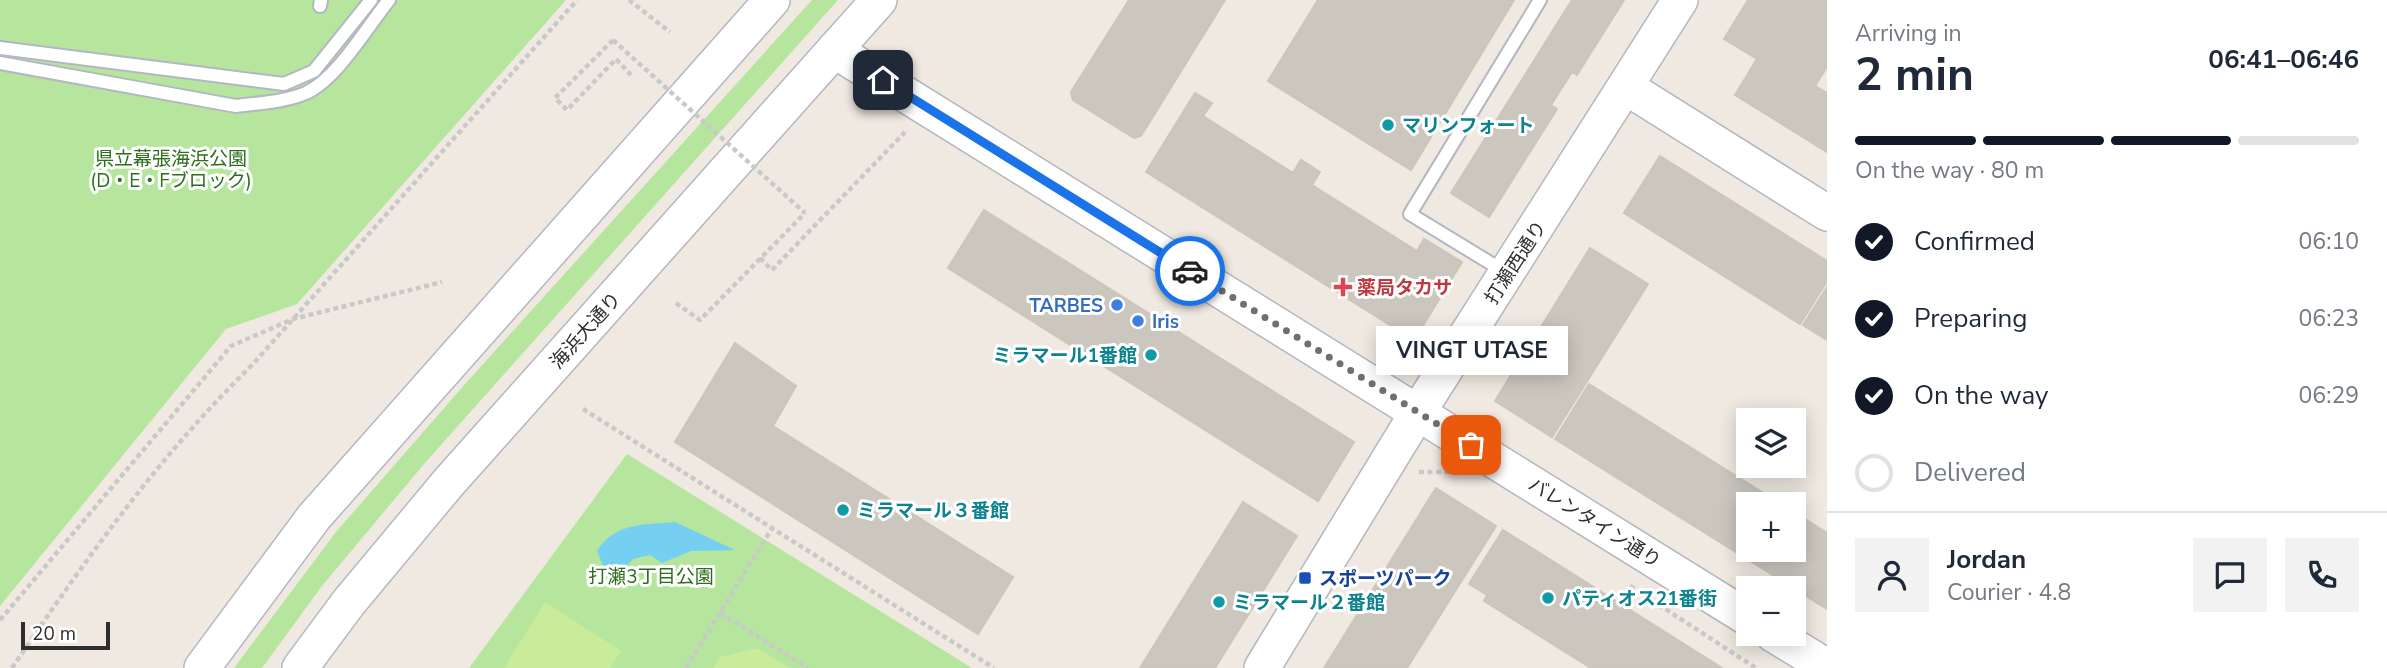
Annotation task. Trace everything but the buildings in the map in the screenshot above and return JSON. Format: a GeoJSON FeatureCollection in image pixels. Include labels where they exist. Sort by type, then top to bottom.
{"type":"FeatureCollection","features":[{"type":"Feature","properties":{"kind":"street"},"geometry":{"type":"LineString","coordinates":[[202,668],[314,517],[772,0]]}},
{"type":"Feature","properties":{"kind":"street","name":"海浜大通り"},"geometry":{"type":"LineString","coordinates":[[300,668],[349,602],[449,482],[878,0]]}},
{"type":"Feature","properties":{"kind":"street","name":"打瀬西通り"},"geometry":{"type":"LineString","coordinates":[[1262,668],[1418,412],[1508,275],[1680,0]]}},
{"type":"Feature","properties":{"kind":"street","name":"バレンタイン通り"},"geometry":{"type":"LineString","coordinates":[[834,50],[1736,611]]}},
{"type":"Feature","properties":{"kind":"street"},"geometry":{"type":"LineString","coordinates":[[1626,87],[1827,213]]}},
{"type":"Feature","properties":{"kind":"street"},"geometry":{"type":"LineString","coordinates":[[1793,646],[1827,667]]}},
{"type":"Feature","properties":{"kind":"lane"},"geometry":{"type":"LineString","coordinates":[[0,48],[284,84],[314,71],[371,0]]}},
{"type":"Feature","properties":{"kind":"lane"},"geometry":{"type":"LineString","coordinates":[[0,63],[236,106],[271,102],[304,93],[320,84],[389,0]]}},
{"type":"Feature","properties":{"kind":"lane"},"geometry":{"type":"LineString","coordinates":[[1508,275],[1410,214],[1540,0]]}},
{"type":"Feature","properties":{"kind":"path"},"geometry":{"type":"LineString","coordinates":[[12,668],[115,519],[200,416],[293,319],[577,0]]}},
{"type":"Feature","properties":{"kind":"path"},"geometry":{"type":"LineString","coordinates":[[629,0],[670,32]]}},
{"type":"Feature","properties":{"kind":"path"},"geometry":{"type":"LineString","coordinates":[[631,75],[616,59],[567,110],[555,98],[613,40],[805,213],[700,320],[676,303]]}},
{"type":"Feature","properties":{"kind":"path"},"geometry":{"type":"LineString","coordinates":[[761,258],[772,270],[905,132]]}},
{"type":"Feature","properties":{"kind":"path"},"geometry":{"type":"LineString","coordinates":[[0,620],[231,346],[293,319],[442,282]]}},
{"type":"Feature","properties":{"kind":"path"},"geometry":{"type":"LineString","coordinates":[[583,409],[994,668]]}},
{"type":"Feature","properties":{"kind":"path"},"geometry":{"type":"LineString","coordinates":[[686,668],[772,528]]}},
{"type":"Feature","properties":{"kind":"path"},"geometry":{"type":"LineString","coordinates":[[720,613],[808,668]]}},
{"type":"Feature","properties":{"kind":"green space","name":"県立幕張海浜公園 (D・E・Fブロック)"},"geometry":{"type":"Polygon","coordinates":[[[0,0],[566,0],[297,304],[226,329],[0,606],[0,0]]]}},
{"type":"Feature","properties":{"kind":"green space"},"geometry":{"type":"Polygon","coordinates":[[[812,0],[838,0],[424,464],[322,586],[262,668],[234,668],[336,532],[466,383],[812,0]]]}},
{"type":"Feature","properties":{"kind":"green space","name":"打瀬3丁目公園"},"geometry":{"type":"Polygon","coordinates":[[[627,454],[972,668],[469,668],[627,454]]]}},
{"type":"Feature","properties":{"kind":"green space"},"geometry":{"type":"Polygon","coordinates":[[[545,602],[621,651],[610,668],[504,668],[545,602]]]}},
{"type":"Feature","properties":{"kind":"green space"},"geometry":{"type":"Polygon","coordinates":[[[757,648],[790,668],[713,668],[720,657],[757,648]]]}},
{"type":"Feature","properties":{"kind":"water"},"geometry":{"type":"Polygon","coordinates":[[[675,522],[735,550],[691,551],[662,563],[650,555],[633,559],[622,571],[604,568],[597,551],[613,535],[631,527],[675,522]]]}},
{"type":"Feature","properties":{"kind":"way so far"},"geometry":{"type":"LineString","coordinates":[[1190,271],[1471,445]]}},
{"type":"Feature","properties":{"kind":"place","name":"マリンフォート"},"geometry":{"type":"Point","coordinates":[1388,125]}},
{"type":"Feature","properties":{"kind":"place","name":"薬局タカサ"},"geometry":{"type":"Point","coordinates":[1343,287]}},
{"type":"Feature","properties":{"kind":"place","name":"TARBES"},"geometry":{"type":"Point","coordinates":[1117,305]}},
{"type":"Feature","properties":{"kind":"place","name":"Iris"},"geometry":{"type":"Point","coordinates":[1138,321]}},
{"type":"Feature","properties":{"kind":"place","name":"ミラマール1番館"},"geometry":{"type":"Point","coordinates":[1151,355]}},
{"type":"Feature","properties":{"kind":"place","name":"VINGT UTASE"},"geometry":{"type":"Point","coordinates":[1471,445]}},
{"type":"Feature","properties":{"kind":"place","name":"ミラマール３番館"},"geometry":{"type":"Point","coordinates":[843,510]}},
{"type":"Feature","properties":{"kind":"place","name":"スポーツパーク"},"geometry":{"type":"Point","coordinates":[1305,578]}},
{"type":"Feature","properties":{"kind":"place","name":"パティオス21番街"},"geometry":{"type":"Point","coordinates":[1548,598]}},
{"type":"Feature","properties":{"kind":"place","name":"ミラマール２番館"},"geometry":{"type":"Point","coordinates":[1219,602]}},
{"type":"Feature","properties":{"kind":"route"},"geometry":{"type":"LineString","coordinates":[[883,80],[1190,271]]}}]}
